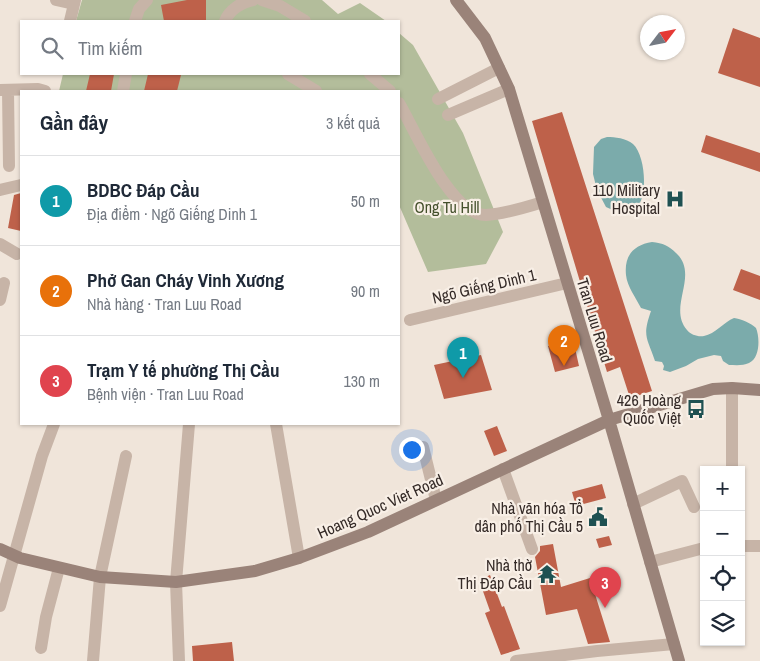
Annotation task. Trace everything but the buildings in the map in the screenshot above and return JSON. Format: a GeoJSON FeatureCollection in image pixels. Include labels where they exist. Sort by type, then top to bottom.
{"type":"FeatureCollection","features":[{"type":"Feature","properties":{"kind":"main road","name":"Tran Luu Road"},"geometry":{"type":"LineString","coordinates":[[456,0],[485,38],[509,89],[609,420],[679,661]]}},
{"type":"Feature","properties":{"kind":"main road","name":"Hoang Quoc Viet Road"},"geometry":{"type":"LineString","coordinates":[[0,549],[14,556],[100,577],[176,582],[232,575],[299,558],[368,532],[609,420],[713,389],[760,390]]}},
{"type":"Feature","properties":{"kind":"street"},"geometry":{"type":"LineString","coordinates":[[56,0],[75,2],[70,20]]}},
{"type":"Feature","properties":{"kind":"street"},"geometry":{"type":"LineString","coordinates":[[135,20],[139,9],[147,0]]}},
{"type":"Feature","properties":{"kind":"street"},"geometry":{"type":"LineString","coordinates":[[262,0],[280,6],[303,20]]}},
{"type":"Feature","properties":{"kind":"street"},"geometry":{"type":"LineString","coordinates":[[225,20],[227,16],[244,1]]}},
{"type":"Feature","properties":{"kind":"street"},"geometry":{"type":"LineString","coordinates":[[438,99],[499,68]]}},
{"type":"Feature","properties":{"kind":"street"},"geometry":{"type":"LineString","coordinates":[[123,90],[126,75]]}},
{"type":"Feature","properties":{"kind":"street"},"geometry":{"type":"LineString","coordinates":[[290,75],[314,90]]}},
{"type":"Feature","properties":{"kind":"street"},"geometry":{"type":"LineString","coordinates":[[371,75],[389,90]]}},
{"type":"Feature","properties":{"kind":"street"},"geometry":{"type":"LineString","coordinates":[[448,115],[509,89]]}},
{"type":"Feature","properties":{"kind":"street"},"geometry":{"type":"LineString","coordinates":[[9,166],[4,90],[42,90]]}},
{"type":"Feature","properties":{"kind":"street"},"geometry":{"type":"LineString","coordinates":[[400,105],[430,160],[459,202],[466,208],[485,215],[543,202]]}},
{"type":"Feature","properties":{"kind":"street"},"geometry":{"type":"LineString","coordinates":[[0,190],[20,185]]}},
{"type":"Feature","properties":{"kind":"street"},"geometry":{"type":"LineString","coordinates":[[0,244],[17,254]]}},
{"type":"Feature","properties":{"kind":"street"},"geometry":{"type":"LineString","coordinates":[[0,300],[4,283]]}},
{"type":"Feature","properties":{"kind":"street","name":"Ngõ Giếng Dinh 1"},"geometry":{"type":"LineString","coordinates":[[410,320],[567,283]]}},
{"type":"Feature","properties":{"kind":"street"},"geometry":{"type":"LineString","coordinates":[[732,388],[732,466]]}},
{"type":"Feature","properties":{"kind":"street"},"geometry":{"type":"LineString","coordinates":[[0,606],[42,456],[54,425]]}},
{"type":"Feature","properties":{"kind":"street"},"geometry":{"type":"LineString","coordinates":[[179,661],[176,582],[189,425]]}},
{"type":"Feature","properties":{"kind":"street"},"geometry":{"type":"LineString","coordinates":[[276,425],[299,558]]}},
{"type":"Feature","properties":{"kind":"street"},"geometry":{"type":"LineString","coordinates":[[423,447],[436,500]]}},
{"type":"Feature","properties":{"kind":"street"},"geometry":{"type":"LineString","coordinates":[[93,661],[100,577],[126,456]]}},
{"type":"Feature","properties":{"kind":"street"},"geometry":{"type":"LineString","coordinates":[[503,468],[532,549]]}},
{"type":"Feature","properties":{"kind":"street"},"geometry":{"type":"LineString","coordinates":[[633,504],[682,481],[694,506]]}},
{"type":"Feature","properties":{"kind":"street"},"geometry":{"type":"LineString","coordinates":[[745,546],[760,546]]}},
{"type":"Feature","properties":{"kind":"street"},"geometry":{"type":"LineString","coordinates":[[650,562],[700,549]]}},
{"type":"Feature","properties":{"kind":"street"},"geometry":{"type":"LineString","coordinates":[[41,648],[46,617],[59,568]]}},
{"type":"Feature","properties":{"kind":"street"},"geometry":{"type":"LineString","coordinates":[[516,661],[674,644]]}},
{"type":"Feature","properties":{"kind":"green space"},"geometry":{"type":"Polygon","coordinates":[[[82,0],[322,0],[338,14],[360,3],[385,20],[76,20],[82,0]]]}},
{"type":"Feature","properties":{"kind":"green space","name":"Ong Tu Hill"},"geometry":{"type":"Polygon","coordinates":[[[400,34],[413,45],[463,133],[503,232],[486,264],[428,272],[400,207],[400,90],[59,90],[63,75],[400,75],[400,34]]]}},
{"type":"Feature","properties":{"kind":"water"},"geometry":{"type":"Polygon","coordinates":[[[607,137],[624,139],[630,142],[637,149],[640,156],[644,174],[643,192],[638,206],[626,216],[606,207],[597,190],[593,174],[594,147],[601,139],[607,137]]]}},
{"type":"Feature","properties":{"kind":"water"},"geometry":{"type":"Polygon","coordinates":[[[652,242],[668,247],[683,262],[685,281],[680,311],[682,321],[687,330],[695,335],[704,336],[712,333],[734,318],[751,324],[756,328],[758,342],[757,352],[753,360],[744,365],[729,365],[723,361],[721,356],[714,355],[698,359],[670,372],[663,370],[662,362],[655,361],[646,332],[651,311],[641,308],[632,292],[626,275],[627,262],[635,248],[652,242]]]}},
{"type":"Feature","properties":{"kind":"place","name":"110 Military Hospital"},"geometry":{"type":"Point","coordinates":[675,199]}},
{"type":"Feature","properties":{"kind":"place","name":"Phở Gan Cháy Vinh Xương"},"geometry":{"type":"Point","coordinates":[564,366]}},
{"type":"Feature","properties":{"kind":"place","name":"BDBC Đáp Cầu"},"geometry":{"type":"Point","coordinates":[463,378]}},
{"type":"Feature","properties":{"kind":"place","name":"426 Hoàng Quốc Việt"},"geometry":{"type":"Point","coordinates":[696,409]}},
{"type":"Feature","properties":{"kind":"place","name":"Nhà văn hóa Tổ dân phố Thị Cầu 5"},"geometry":{"type":"Point","coordinates":[598,517]}},
{"type":"Feature","properties":{"kind":"place","name":"Nhà thờ Thị Đáp Cầu"},"geometry":{"type":"Point","coordinates":[547,574]}},
{"type":"Feature","properties":{"kind":"place","name":"Trạm Y tế phường Thị Cầu"},"geometry":{"type":"Point","coordinates":[605,608]}}]}
